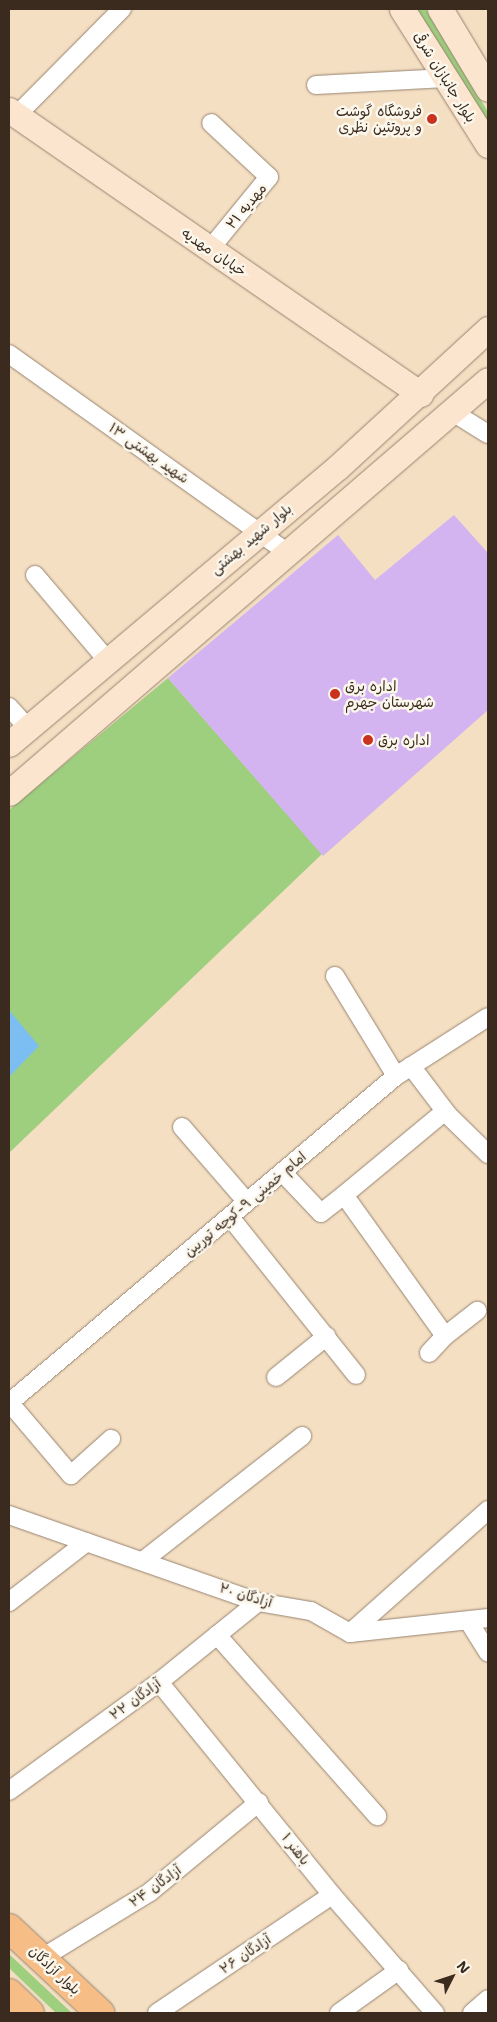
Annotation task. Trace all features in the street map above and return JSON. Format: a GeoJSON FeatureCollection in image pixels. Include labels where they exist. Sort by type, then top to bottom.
{"type":"FeatureCollection","features":[{"type":"Feature","properties":{"kind":"main road","name":"بلوار جانبازان شرقی"},"geometry":{"type":"LineString","coordinates":[[402,9],[488,145]]}},
{"type":"Feature","properties":{"kind":"main road"},"geometry":{"type":"LineString","coordinates":[[442,10],[488,89]]}},
{"type":"Feature","properties":{"kind":"main road","name":"خیابان مهدیه"},"geometry":{"type":"LineString","coordinates":[[13,113],[420,394]]}},
{"type":"Feature","properties":{"kind":"main road","name":"بلوار شهید بهشتی"},"geometry":{"type":"LineString","coordinates":[[9,744],[420,394],[488,329]]}},
{"type":"Feature","properties":{"kind":"main road"},"geometry":{"type":"LineString","coordinates":[[9,793],[454,413],[488,380]]}},
{"type":"Feature","properties":{"kind":"main road","name":"بلوار آزادگان"},"geometry":{"type":"LineString","coordinates":[[9,1928],[100,2013]]}},
{"type":"Feature","properties":{"kind":"main road"},"geometry":{"type":"LineString","coordinates":[[9,1993],[30,2013]]}},
{"type":"Feature","properties":{"kind":"street"},"geometry":{"type":"LineString","coordinates":[[13,113],[122,9]]}},
{"type":"Feature","properties":{"kind":"street"},"geometry":{"type":"LineString","coordinates":[[316,85],[446,78]]}},
{"type":"Feature","properties":{"kind":"street","name":"مهدیه ۲۱"},"geometry":{"type":"LineString","coordinates":[[210,249],[269,177],[211,122]]}},
{"type":"Feature","properties":{"kind":"street","name":"شهید بهشتی ۱۳"},"geometry":{"type":"LineString","coordinates":[[9,354],[260,530],[289,554]]}},
{"type":"Feature","properties":{"kind":"street"},"geometry":{"type":"LineString","coordinates":[[454,413],[488,434]]}},
{"type":"Feature","properties":{"kind":"street"},"geometry":{"type":"LineString","coordinates":[[34,575],[107,660]]}},
{"type":"Feature","properties":{"kind":"street"},"geometry":{"type":"LineString","coordinates":[[9,707],[28,728]]}},
{"type":"Feature","properties":{"kind":"street"},"geometry":{"type":"LineString","coordinates":[[335,976],[396,1076]]}},
{"type":"Feature","properties":{"kind":"street","name":"امام خمینی ۹-کوچه توربین"},"geometry":{"type":"LineString","coordinates":[[12,1395],[283,1173],[396,1076],[488,1017]]}},
{"type":"Feature","properties":{"kind":"street"},"geometry":{"type":"LineString","coordinates":[[411,1066],[445,1111],[488,1154]]}},
{"type":"Feature","properties":{"kind":"street"},"geometry":{"type":"LineString","coordinates":[[283,1173],[321,1213],[445,1111]]}},
{"type":"Feature","properties":{"kind":"street"},"geometry":{"type":"LineString","coordinates":[[182,1127],[247,1202]]}},
{"type":"Feature","properties":{"kind":"street"},"geometry":{"type":"LineString","coordinates":[[344,1195],[445,1336]]}},
{"type":"Feature","properties":{"kind":"street"},"geometry":{"type":"LineString","coordinates":[[230,1216],[356,1375]]}},
{"type":"Feature","properties":{"kind":"street"},"geometry":{"type":"LineString","coordinates":[[429,1353],[445,1336],[477,1311]]}},
{"type":"Feature","properties":{"kind":"street"},"geometry":{"type":"LineString","coordinates":[[276,1377],[327,1336]]}},
{"type":"Feature","properties":{"kind":"street"},"geometry":{"type":"LineString","coordinates":[[12,1395],[71,1475],[111,1439]]}},
{"type":"Feature","properties":{"kind":"street"},"geometry":{"type":"LineString","coordinates":[[144,1560],[302,1436]]}},
{"type":"Feature","properties":{"kind":"street"},"geometry":{"type":"LineString","coordinates":[[350,1633],[488,1510]]}},
{"type":"Feature","properties":{"kind":"street","name":"آزادگان ۲۰"},"geometry":{"type":"LineString","coordinates":[[9,1514],[144,1560],[258,1602],[311,1611],[350,1633]]}},
{"type":"Feature","properties":{"kind":"street"},"geometry":{"type":"LineString","coordinates":[[9,1602],[87,1542]]}},
{"type":"Feature","properties":{"kind":"street","name":"آزادگان ۲۲"},"geometry":{"type":"LineString","coordinates":[[9,1791],[159,1682],[258,1602]]}},
{"type":"Feature","properties":{"kind":"street"},"geometry":{"type":"LineString","coordinates":[[350,1633],[469,1622],[488,1618]]}},
{"type":"Feature","properties":{"kind":"street"},"geometry":{"type":"LineString","coordinates":[[469,1622],[488,1653]]}},
{"type":"Feature","properties":{"kind":"street"},"geometry":{"type":"LineString","coordinates":[[217,1635],[377,1816]]}},
{"type":"Feature","properties":{"kind":"street","name":"باهنر ۱"},"geometry":{"type":"LineString","coordinates":[[159,1682],[259,1802],[332,1895],[435,2013]]}},
{"type":"Feature","properties":{"kind":"street","name":"آزادگان ۲۴"},"geometry":{"type":"LineString","coordinates":[[42,1958],[150,1892],[259,1802]]}},
{"type":"Feature","properties":{"kind":"street","name":"آزادگان ۲۶"},"geometry":{"type":"LineString","coordinates":[[158,2013],[332,1895]]}},
{"type":"Feature","properties":{"kind":"street"},"geometry":{"type":"LineString","coordinates":[[339,2013],[399,1970]]}},
{"type":"Feature","properties":{"kind":"street"},"geometry":{"type":"LineString","coordinates":[[472,2013],[488,1999]]}},
{"type":"Feature","properties":{"kind":"green space"},"geometry":{"type":"Polygon","coordinates":[[[413,9],[426,9],[488,112],[488,128],[413,9]]]}},
{"type":"Feature","properties":{"kind":"green space"},"geometry":{"type":"Polygon","coordinates":[[[168,678],[322,854],[9,1153],[9,810],[168,678]]]}},
{"type":"Feature","properties":{"kind":"green space"},"geometry":{"type":"Polygon","coordinates":[[[9,1954],[72,2013],[56,2013],[9,1968],[9,1954]]]}},
{"type":"Feature","properties":{"kind":"water"},"geometry":{"type":"Polygon","coordinates":[[[9,1010],[39,1046],[9,1077],[9,1010]]]}},
{"type":"Feature","properties":{"kind":"building","name":"اداره برق شهرستان جهرم"},"geometry":{"type":"Polygon","coordinates":[[[454,515],[488,553],[488,710],[323,856],[168,678],[338,535],[375,580],[454,515]]]}},
{"type":"Feature","properties":{"kind":"place","name":"فروشگاه گوشت و پروتئین نظری"},"geometry":{"type":"Point","coordinates":[432,119]}},
{"type":"Feature","properties":{"kind":"place","name":"اداره برق شهرستان جهرم"},"geometry":{"type":"Point","coordinates":[335,694]}},
{"type":"Feature","properties":{"kind":"place","name":"اداره برق"},"geometry":{"type":"Point","coordinates":[368,740]}}]}
